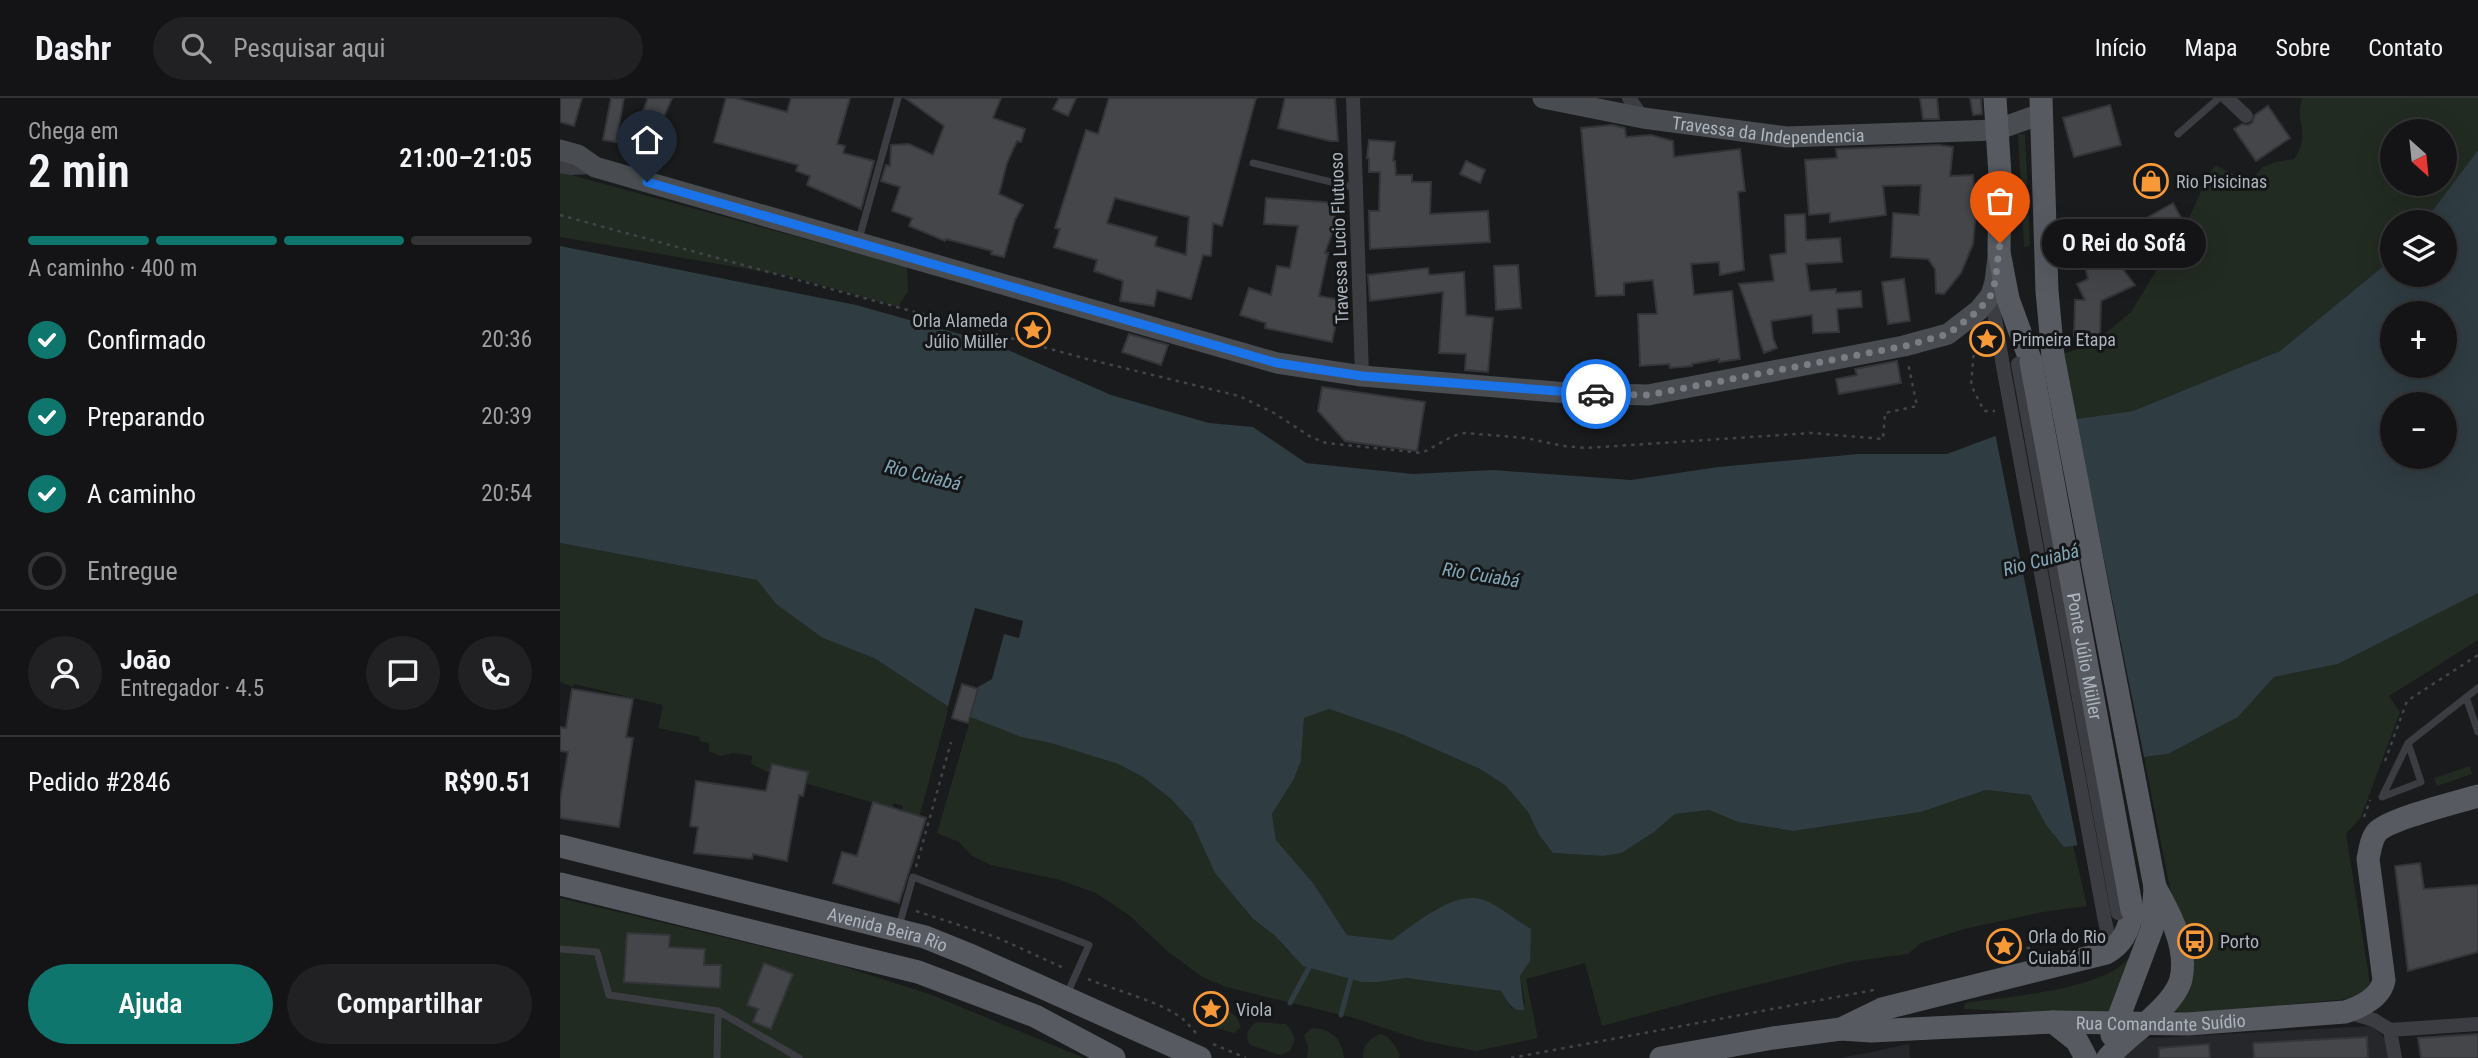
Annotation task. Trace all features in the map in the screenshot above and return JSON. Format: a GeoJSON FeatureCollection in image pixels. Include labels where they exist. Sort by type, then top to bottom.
{"type":"FeatureCollection","features":[{"type":"Feature","properties":{"kind":"main road","name":"Travessa da Independencia"},"geometry":{"type":"LineString","coordinates":[[1543,98],[1643,118],[1787,136],[1996,130],[2041,106]]}},
{"type":"Feature","properties":{"kind":"main road","name":"Ponte Júlio Müller"},"geometry":{"type":"LineString","coordinates":[[1995,98],[2000,186],[1999,252],[2014,318],[2017,364],[2120,917]]}},
{"type":"Feature","properties":{"kind":"main road","name":"Ponte Júlio Müller"},"geometry":{"type":"LineString","coordinates":[[2041,106],[2053,356],[2155,887]]}},
{"type":"Feature","properties":{"kind":"main road"},"geometry":{"type":"LineString","coordinates":[[560,150],[578,155],[595,167],[1277,363],[1362,376],[1568,393],[1648,395],[1905,346],[1948,334],[1979,310],[1991,295],[1999,252]]}},
{"type":"Feature","properties":{"kind":"main road"},"geometry":{"type":"LineString","coordinates":[[2345,1012],[2357,1008],[2381,990],[2385,973],[2368,859],[2377,831],[2393,822],[2478,796]]}},
{"type":"Feature","properties":{"kind":"main road","name":"Avenida Beira Rio"},"geometry":{"type":"LineString","coordinates":[[560,846],[898,930],[972,956],[1200,1058]]}},
{"type":"Feature","properties":{"kind":"main road","name":"Avenida Beira Rio"},"geometry":{"type":"LineString","coordinates":[[560,884],[918,972],[1035,1016],[1114,1058]]}},
{"type":"Feature","properties":{"kind":"main road"},"geometry":{"type":"LineString","coordinates":[[2107,1058],[2116,1024],[2152,929],[2155,887]]}},
{"type":"Feature","properties":{"kind":"main road"},"geometry":{"type":"LineString","coordinates":[[2107,1058],[2120,1044],[2155,1021],[2181,978],[2179,941],[2155,887]]}},
{"type":"Feature","properties":{"kind":"main road","name":"Rua Comandante Suídio"},"geometry":{"type":"LineString","coordinates":[[1841,1029],[1882,1009],[2082,960],[2111,950],[2120,917]]}},
{"type":"Feature","properties":{"kind":"main road"},"geometry":{"type":"LineString","coordinates":[[2140,962],[2155,1021]]}},
{"type":"Feature","properties":{"kind":"main road","name":"Rua Comandante Suídio"},"geometry":{"type":"LineString","coordinates":[[1661,1058],[1841,1029],[1871,1031],[2053,1022],[2116,1024],[2345,1012]]}},
{"type":"Feature","properties":{"kind":"main road"},"geometry":{"type":"LineString","coordinates":[[2053,1022],[2077,1041],[2086,1058]]}},
{"type":"Feature","properties":{"kind":"street","name":"Travessa Lucio Flutuoso"},"geometry":{"type":"LineString","coordinates":[[1353,98],[1362,376]]}},
{"type":"Feature","properties":{"kind":"street"},"geometry":{"type":"LineString","coordinates":[[1629,98],[1643,118]]}},
{"type":"Feature","properties":{"kind":"street"},"geometry":{"type":"LineString","coordinates":[[2227,98],[2246,116]]}},
{"type":"Feature","properties":{"kind":"street"},"geometry":{"type":"LineString","coordinates":[[560,166],[595,167]]}},
{"type":"Feature","properties":{"kind":"street"},"geometry":{"type":"LineString","coordinates":[[1991,295],[2017,364]]}},
{"type":"Feature","properties":{"kind":"street","name":"Rua Comandante Suídio"},"geometry":{"type":"LineString","coordinates":[[2345,1012],[2374,1020],[2390,1030],[2478,1024]]}},
{"type":"Feature","properties":{"kind":"street"},"geometry":{"type":"LineString","coordinates":[[2390,1030],[2395,1058]]}},
{"type":"Feature","properties":{"kind":"lane"},"geometry":{"type":"LineString","coordinates":[[857,244],[898,98]]}},
{"type":"Feature","properties":{"kind":"lane"},"geometry":{"type":"LineString","coordinates":[[2178,134],[2219,98]]}},
{"type":"Feature","properties":{"kind":"lane"},"geometry":{"type":"LineString","coordinates":[[1254,163],[1356,188]]}},
{"type":"Feature","properties":{"kind":"lane"},"geometry":{"type":"LineString","coordinates":[[2408,743],[2421,782],[2382,797],[2408,743],[2478,688]]}},
{"type":"Feature","properties":{"kind":"lane"},"geometry":{"type":"LineString","coordinates":[[2466,697],[2478,732]]}},
{"type":"Feature","properties":{"kind":"lane"},"geometry":{"type":"LineString","coordinates":[[898,930],[913,877],[1089,945],[1065,998]]}},
{"type":"Feature","properties":{"kind":"lane"},"geometry":{"type":"LineString","coordinates":[[560,949],[597,952],[609,995],[718,1011],[799,1058]]}},
{"type":"Feature","properties":{"kind":"lane"},"geometry":{"type":"LineString","coordinates":[[718,1011],[718,1058]]}},
{"type":"Feature","properties":{"kind":"path"},"geometry":{"type":"LineString","coordinates":[[913,877],[951,742]]}},
{"type":"Feature","properties":{"kind":"path"},"geometry":{"type":"LineString","coordinates":[[1511,1058],[1883,988]]}},
{"type":"Feature","properties":{"kind":"shaded area"},"geometry":{"type":"Polygon","coordinates":[[[2302,98],[2478,98],[2478,150],[2457,178],[2457,119],[2380,119],[2380,196],[2444,196],[2433,210],[2380,210],[2380,269],[2280,351],[2133,411],[2076,419],[2063,354],[2093,344],[2131,312],[2191,214],[2209,173],[2216,165],[2240,178],[2254,176],[2263,167],[2276,162],[2294,159],[2302,142],[2302,98]]]}},
{"type":"Feature","properties":{"kind":"shaded area"},"geometry":{"type":"Polygon","coordinates":[[[2018,134],[2025,134],[2030,246],[2024,247],[2018,134]]]}},
{"type":"Feature","properties":{"kind":"shaded area"},"geometry":{"type":"Polygon","coordinates":[[[560,172],[907,267],[908,291],[898,307],[789,276],[560,237],[560,172]]]}},
{"type":"Feature","properties":{"kind":"shaded area"},"geometry":{"type":"Polygon","coordinates":[[[560,543],[757,580],[776,604],[874,658],[949,707],[919,818],[901,814],[903,806],[894,803],[892,808],[808,784],[805,772],[768,772],[751,764],[752,756],[733,753],[720,756],[709,751],[709,743],[700,741],[700,737],[658,728],[663,705],[560,682],[560,543]]]}},
{"type":"Feature","properties":{"kind":"shaded area"},"geometry":{"type":"Polygon","coordinates":[[[2478,593],[2478,640],[2389,696],[2400,712],[2361,817],[2346,834],[2370,984],[2368,989],[2356,998],[2189,1014],[2173,1010],[2177,909],[2171,893],[2144,757],[2168,754],[2238,717],[2274,677],[2338,664],[2478,593]]]}},
{"type":"Feature","properties":{"kind":"shaded area"},"geometry":{"type":"Polygon","coordinates":[[[1329,709],[1401,734],[1480,769],[1506,786],[1528,812],[1539,835],[1553,853],[1603,856],[1622,853],[1675,814],[1709,810],[1738,822],[1793,831],[1921,812],[1986,790],[2030,795],[2046,825],[2064,846],[2073,845],[2087,906],[2043,912],[1964,929],[1921,943],[1908,954],[1854,961],[1602,1026],[1585,963],[1526,979],[1538,1038],[1476,1051],[1424,1041],[1354,1018],[1226,987],[1202,977],[1166,950],[1129,915],[1096,893],[1060,880],[991,865],[972,856],[959,842],[937,833],[971,717],[1021,737],[1051,743],[1118,764],[1143,777],[1171,799],[1192,822],[1235,897],[1252,919],[1274,935],[1288,951],[1379,982],[1406,978],[1501,991],[1511,1008],[1525,1003],[1520,976],[1530,961],[1503,912],[1485,900],[1435,909],[1392,940],[1347,935],[1313,883],[1276,840],[1272,814],[1294,779],[1301,761],[1304,718],[1329,709]]]}},
{"type":"Feature","properties":{"kind":"shaded area"},"geometry":{"type":"Polygon","coordinates":[[[2470,766],[2472,774],[2437,786],[2434,778],[2470,766]]]}},
{"type":"Feature","properties":{"kind":"shaded area"},"geometry":{"type":"Polygon","coordinates":[[[2145,896],[2149,901],[2138,952],[2113,1016],[1964,1009],[1965,1003],[2028,995],[2076,985],[2116,969],[2129,958],[2137,944],[2145,896]]]}},
{"type":"Feature","properties":{"kind":"shaded area"},"geometry":{"type":"Polygon","coordinates":[[[560,898],[839,965],[932,995],[1084,1058],[560,1058],[560,898]]]}},
{"type":"Feature","properties":{"kind":"shaded area"},"geometry":{"type":"Polygon","coordinates":[[[1228,1010],[1237,1018],[1241,1027],[1234,1033],[1213,1027],[1228,1010]]]}},
{"type":"Feature","properties":{"kind":"shaded area"},"geometry":{"type":"Polygon","coordinates":[[[1257,1022],[1286,1024],[1295,1040],[1290,1051],[1280,1055],[1250,1045],[1248,1032],[1257,1022]]]}},
{"type":"Feature","properties":{"kind":"shaded area"},"geometry":{"type":"Polygon","coordinates":[[[2371,1026],[2386,1039],[2389,1058],[2119,1058],[2137,1039],[2371,1026]]]}},
{"type":"Feature","properties":{"kind":"shaded area"},"geometry":{"type":"Polygon","coordinates":[[[1312,1028],[1325,1030],[1334,1036],[1341,1045],[1344,1058],[1307,1058],[1308,1047],[1304,1035],[1312,1028]]]}},
{"type":"Feature","properties":{"kind":"shaded area"},"geometry":{"type":"Polygon","coordinates":[[[1381,1034],[1392,1042],[1400,1055],[1399,1058],[1363,1058],[1368,1043],[1381,1034]]]}},
{"type":"Feature","properties":{"kind":"shaded area"},"geometry":{"type":"Polygon","coordinates":[[[1909,1044],[1910,1058],[1841,1058],[1881,1050],[1909,1044]]]}},
{"type":"Feature","properties":{"kind":"water","name":"Rio Cuiabá"},"geometry":{"type":"Polygon","coordinates":[[[2478,150],[2478,593],[2338,664],[2274,677],[2238,717],[2168,754],[2144,757],[2088,844],[2064,847],[2046,825],[2030,795],[1986,790],[1921,812],[1793,831],[1738,822],[1709,810],[1675,814],[1622,853],[1603,856],[1553,853],[1539,835],[1528,812],[1506,786],[1480,769],[1401,734],[1329,709],[1304,718],[1301,761],[1294,779],[1272,814],[1276,840],[1313,883],[1347,935],[1392,940],[1423,917],[1448,904],[1460,899],[1484,900],[1531,929],[1530,961],[1520,976],[1524,1010],[1513,1007],[1501,991],[1406,978],[1362,982],[1303,966],[1274,935],[1253,919],[1215,873],[1192,822],[1171,799],[1143,777],[1118,764],[1051,743],[1021,737],[955,711],[874,658],[823,638],[776,604],[757,580],[560,543],[560,246],[856,305],[992,343],[1111,395],[1209,423],[1253,427],[1306,463],[1413,474],[1493,470],[1631,480],[1718,467],[1858,454],[1947,454],[1995,436],[2076,419],[2133,411],[2280,351],[2380,269],[2380,287],[2457,287],[2457,210],[2433,210],[2444,196],[2457,196],[2457,178],[2478,150]]]}},
{"type":"Feature","properties":{"kind":"pier"},"geometry":{"type":"Polygon","coordinates":[[[2075,415],[2145,762],[2133,782],[2125,814],[2108,834],[2089,847],[2078,848],[1995,433],[2075,415]]]}},
{"type":"Feature","properties":{"kind":"pier"},"geometry":{"type":"Polygon","coordinates":[[[975,608],[1023,621],[1019,638],[1004,634],[992,679],[978,687],[970,720],[947,710],[975,608]]]}},
{"type":"Feature","properties":{"kind":"building"},"geometry":{"type":"Polygon","coordinates":[[[560,98],[582,98],[574,126],[560,122],[560,98]]]}},
{"type":"Feature","properties":{"kind":"building"},"geometry":{"type":"Polygon","coordinates":[[[611,98],[624,98],[616,142],[603,140],[611,98]]]}},
{"type":"Feature","properties":{"kind":"building"},"geometry":{"type":"Polygon","coordinates":[[[648,98],[672,98],[650,150],[631,143],[648,98]]]}},
{"type":"Feature","properties":{"kind":"building"},"geometry":{"type":"Polygon","coordinates":[[[726,98],[787,112],[791,98],[850,98],[837,144],[845,146],[843,153],[874,161],[861,209],[807,185],[810,176],[796,171],[798,165],[714,142],[726,98]]]}},
{"type":"Feature","properties":{"kind":"building"},"geometry":{"type":"Polygon","coordinates":[[[905,98],[1001,98],[993,118],[1025,129],[1021,142],[1017,141],[1007,163],[999,194],[1023,205],[1015,220],[1004,257],[991,254],[992,251],[946,239],[945,241],[909,226],[912,218],[892,211],[900,187],[881,181],[886,165],[890,166],[891,145],[909,144],[933,155],[944,126],[905,98]]]}},
{"type":"Feature","properties":{"kind":"building"},"geometry":{"type":"Polygon","coordinates":[[[1059,98],[1076,98],[1068,116],[1053,109],[1059,98]]]}},
{"type":"Feature","properties":{"kind":"building"},"geometry":{"type":"Polygon","coordinates":[[[1109,98],[1256,98],[1222,226],[1213,223],[1211,256],[1203,255],[1191,299],[1157,290],[1154,306],[1120,301],[1123,281],[1094,271],[1097,260],[1054,247],[1060,229],[1055,228],[1086,130],[1098,134],[1109,98]],[[1115,198],[1107,223],[1157,237],[1155,246],[1186,255],[1189,217],[1115,198]]]}},
{"type":"Feature","properties":{"kind":"building"},"geometry":{"type":"Polygon","coordinates":[[[1285,98],[1335,98],[1338,141],[1278,128],[1285,98]]]}},
{"type":"Feature","properties":{"kind":"building"},"geometry":{"type":"Polygon","coordinates":[[[1920,98],[1937,98],[1939,119],[1923,119],[1920,98]]]}},
{"type":"Feature","properties":{"kind":"building"},"geometry":{"type":"Polygon","coordinates":[[[1970,98],[1981,98],[1982,114],[1973,115],[1970,98]]]}},
{"type":"Feature","properties":{"kind":"building"},"geometry":{"type":"Polygon","coordinates":[[[2110,105],[2121,145],[2074,157],[2063,118],[2110,105]]]}},
{"type":"Feature","properties":{"kind":"building"},"geometry":{"type":"Polygon","coordinates":[[[2268,106],[2290,138],[2256,161],[2234,129],[2242,124],[2252,123],[2255,115],[2268,106]]]}},
{"type":"Feature","properties":{"kind":"building"},"geometry":{"type":"Polygon","coordinates":[[[1612,125],[1625,128],[1626,137],[1651,135],[1673,141],[1674,157],[1740,149],[1745,191],[1738,192],[1744,270],[1720,275],[1719,262],[1691,264],[1694,295],[1732,291],[1740,359],[1719,362],[1719,359],[1670,368],[1669,364],[1640,366],[1638,314],[1657,314],[1653,280],[1624,283],[1624,295],[1596,296],[1581,128],[1612,125]]]}},
{"type":"Feature","properties":{"kind":"building"},"geometry":{"type":"Polygon","coordinates":[[[1369,140],[1395,142],[1393,161],[1396,175],[1412,175],[1412,182],[1431,182],[1430,214],[1488,211],[1490,242],[1370,249],[1369,211],[1379,211],[1380,172],[1369,172],[1369,140]]]}},
{"type":"Feature","properties":{"kind":"building"},"geometry":{"type":"Polygon","coordinates":[[[1938,145],[1953,147],[1950,176],[1973,175],[1976,209],[1973,244],[1961,273],[1944,294],[1936,293],[1935,269],[1928,259],[1891,257],[1893,213],[1919,215],[1921,185],[1883,186],[1886,215],[1830,222],[1830,213],[1809,215],[1805,160],[1837,158],[1836,149],[1938,145]]]}},
{"type":"Feature","properties":{"kind":"building"},"geometry":{"type":"Polygon","coordinates":[[[1466,161],[1485,170],[1480,183],[1460,174],[1466,161]]]}},
{"type":"Feature","properties":{"kind":"building"},"geometry":{"type":"Polygon","coordinates":[[[1266,198],[1336,203],[1334,228],[1325,253],[1328,253],[1319,296],[1341,300],[1332,342],[1265,328],[1266,323],[1240,315],[1249,288],[1271,295],[1277,266],[1290,268],[1298,226],[1264,224],[1266,198]]]}},
{"type":"Feature","properties":{"kind":"building"},"geometry":{"type":"Polygon","coordinates":[[[2173,203],[2186,227],[2119,264],[2135,285],[2101,301],[2100,337],[2074,336],[2075,300],[2085,300],[2077,284],[2088,279],[2081,251],[2073,239],[2110,225],[2113,237],[2173,203]]]}},
{"type":"Feature","properties":{"kind":"building"},"geometry":{"type":"Polygon","coordinates":[[[1805,214],[1806,240],[1840,238],[1842,262],[1806,264],[1810,291],[1861,291],[1862,307],[1837,309],[1839,332],[1813,333],[1812,315],[1771,321],[1777,348],[1764,353],[1739,284],[1774,281],[1770,255],[1786,253],[1785,215],[1805,214]]]}},
{"type":"Feature","properties":{"kind":"building"},"geometry":{"type":"Polygon","coordinates":[[[1518,265],[1521,308],[1496,310],[1494,266],[1518,265]]]}},
{"type":"Feature","properties":{"kind":"building"},"geometry":{"type":"Polygon","coordinates":[[[1428,268],[1429,275],[1464,272],[1466,315],[1493,318],[1488,372],[1465,370],[1466,354],[1439,353],[1443,292],[1370,301],[1368,275],[1428,268]]]}},
{"type":"Feature","properties":{"kind":"building"},"geometry":{"type":"Polygon","coordinates":[[[1904,279],[1910,321],[1888,324],[1882,282],[1904,279]]]}},
{"type":"Feature","properties":{"kind":"building"},"geometry":{"type":"Polygon","coordinates":[[[1129,334],[1168,345],[1161,365],[1122,352],[1129,334]]]}},
{"type":"Feature","properties":{"kind":"building"},"geometry":{"type":"Polygon","coordinates":[[[1897,361],[1901,383],[1839,394],[1836,379],[1857,375],[1855,369],[1897,361]]]}},
{"type":"Feature","properties":{"kind":"building"},"geometry":{"type":"Polygon","coordinates":[[[1322,387],[1425,402],[1417,451],[1345,441],[1318,411],[1322,387]]]}},
{"type":"Feature","properties":{"kind":"building"},"geometry":{"type":"Polygon","coordinates":[[[962,684],[978,689],[968,723],[952,718],[962,684]]]}},
{"type":"Feature","properties":{"kind":"building"},"geometry":{"type":"Polygon","coordinates":[[[572,689],[633,699],[626,737],[633,738],[619,827],[560,818],[560,800],[568,752],[560,751],[560,727],[566,728],[572,689]]]}},
{"type":"Feature","properties":{"kind":"building"},"geometry":{"type":"Polygon","coordinates":[[[772,764],[808,772],[803,796],[799,795],[787,861],[753,854],[752,859],[694,853],[698,827],[690,826],[696,781],[766,791],[772,764]]]}},
{"type":"Feature","properties":{"kind":"building"},"geometry":{"type":"Polygon","coordinates":[[[873,802],[926,818],[899,903],[833,883],[842,852],[857,856],[873,802]]]}},
{"type":"Feature","properties":{"kind":"building"},"geometry":{"type":"Polygon","coordinates":[[[2420,863],[2424,889],[2478,885],[2478,952],[2408,971],[2395,866],[2420,863]]]}},
{"type":"Feature","properties":{"kind":"building"},"geometry":{"type":"Polygon","coordinates":[[[627,933],[670,935],[669,947],[705,949],[704,965],[721,965],[720,988],[624,982],[627,933]]]}},
{"type":"Feature","properties":{"kind":"building"},"geometry":{"type":"Polygon","coordinates":[[[764,963],[793,974],[771,1029],[753,1022],[758,1009],[747,1005],[764,963]]]}},
{"type":"Feature","properties":{"kind":"building"},"geometry":{"type":"Polygon","coordinates":[[[2478,1034],[2478,1058],[2421,1058],[2418,1038],[2478,1034]]]}},
{"type":"Feature","properties":{"kind":"building"},"geometry":{"type":"Polygon","coordinates":[[[2367,1037],[2368,1058],[2254,1058],[2253,1043],[2367,1037]]]}},
{"type":"Feature","properties":{"kind":"building"},"geometry":{"type":"Polygon","coordinates":[[[2209,1044],[2210,1058],[2159,1058],[2159,1048],[2209,1044]]]}},
{"type":"Feature","properties":{"kind":"waterway"},"geometry":{"type":"LineString","coordinates":[[1290,1003],[1312,962]]}},
{"type":"Feature","properties":{"kind":"waterway"},"geometry":{"type":"LineString","coordinates":[[1341,1015],[1352,974]]}},
{"type":"Feature","properties":{"kind":"way so far"},"geometry":{"type":"LineString","coordinates":[[1596,394],[1648,395],[1905,346],[1948,334],[1967,322],[1991,295],[2000,243]]}},
{"type":"Feature","properties":{"kind":"place","name":"Rio Pisicinas"},"geometry":{"type":"Point","coordinates":[2151,181]}},
{"type":"Feature","properties":{"kind":"place","name":"O Rei do Sofá"},"geometry":{"type":"Point","coordinates":[2000,243]}},
{"type":"Feature","properties":{"kind":"place","name":"Orla Alameda Júlio Müller"},"geometry":{"type":"Point","coordinates":[1033,330]}},
{"type":"Feature","properties":{"kind":"place","name":"Primeira Etapa"},"geometry":{"type":"Point","coordinates":[1987,339]}},
{"type":"Feature","properties":{"kind":"place","name":"Porto"},"geometry":{"type":"Point","coordinates":[2195,941]}},
{"type":"Feature","properties":{"kind":"place","name":"Orla do Rio Cuiabá II"},"geometry":{"type":"Point","coordinates":[2004,946]}},
{"type":"Feature","properties":{"kind":"place","name":"Viola"},"geometry":{"type":"Point","coordinates":[1211,1009]}},
{"type":"Feature","properties":{"kind":"route"},"geometry":{"type":"LineString","coordinates":[[647,182],[1277,363],[1362,376],[1596,394]]}}]}
